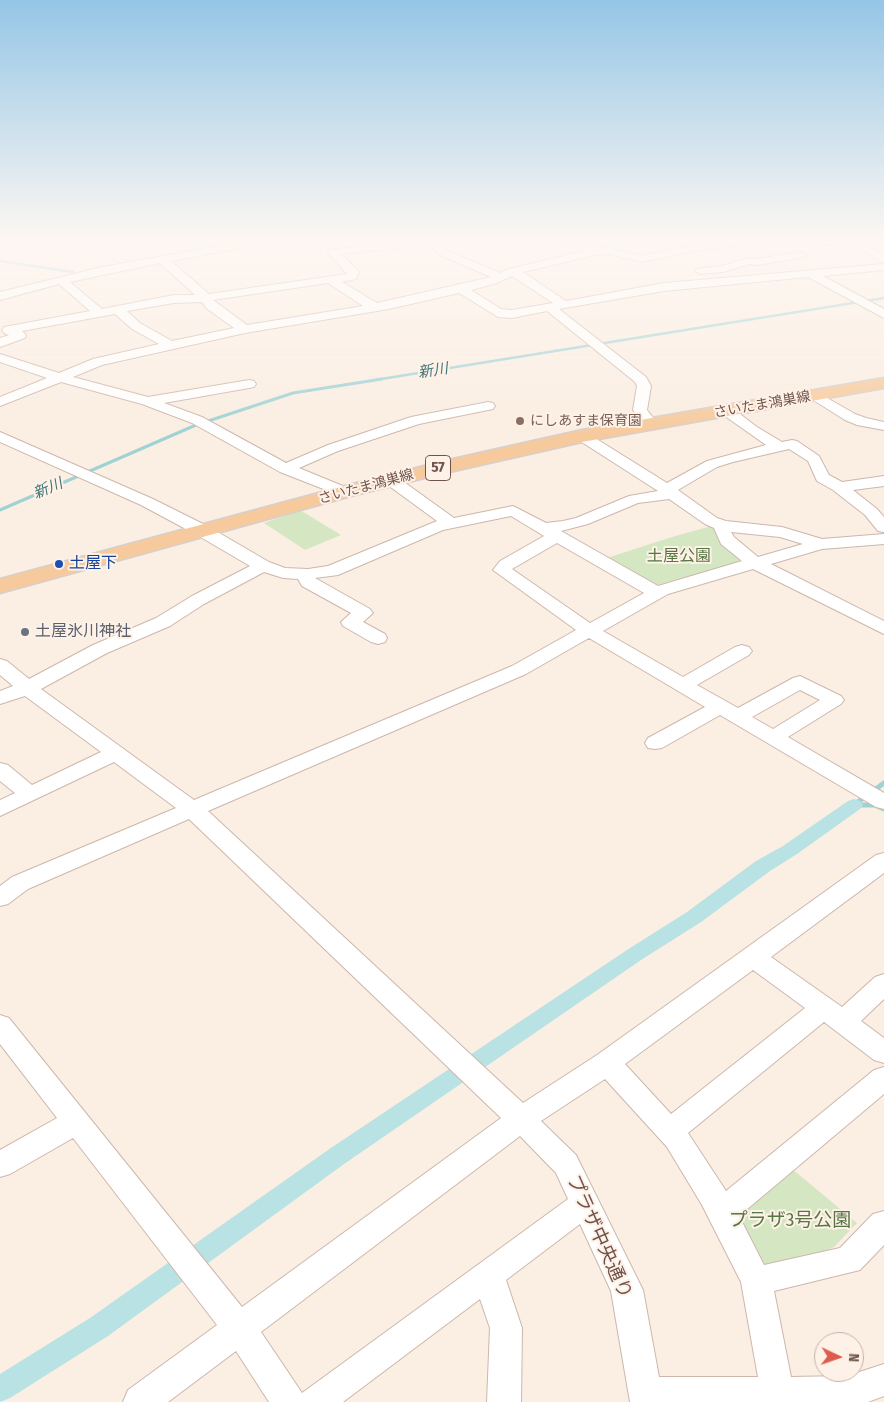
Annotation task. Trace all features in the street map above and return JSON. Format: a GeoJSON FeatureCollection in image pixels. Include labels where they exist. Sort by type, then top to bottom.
{"type":"FeatureCollection","features":[{"type":"Feature","properties":{"kind":"main road","name":"さいたま鴻巣線"},"geometry":{"type":"LineString","coordinates":[[0,586],[344,492],[582,436],[884,383]]}},
{"type":"Feature","properties":{"kind":"street"},"geometry":{"type":"LineString","coordinates":[[89,303],[101,314]]}},
{"type":"Feature","properties":{"kind":"street"},"geometry":{"type":"LineString","coordinates":[[0,343],[20,335],[8,330],[151,303]]}},
{"type":"Feature","properties":{"kind":"street"},"geometry":{"type":"LineString","coordinates":[[209,303],[246,329]]}},
{"type":"Feature","properties":{"kind":"street"},"geometry":{"type":"LineString","coordinates":[[368,303],[374,307]]}},
{"type":"Feature","properties":{"kind":"street"},"geometry":{"type":"LineString","coordinates":[[0,402],[98,362],[246,329],[391,303]]}},
{"type":"Feature","properties":{"kind":"street"},"geometry":{"type":"LineString","coordinates":[[483,303],[498,313],[512,314],[573,303]]}},
{"type":"Feature","properties":{"kind":"street"},"geometry":{"type":"LineString","coordinates":[[868,303],[884,314]]}},
{"type":"Feature","properties":{"kind":"street"},"geometry":{"type":"LineString","coordinates":[[549,307],[641,380],[644,386],[640,410],[651,424]]}},
{"type":"Feature","properties":{"kind":"street"},"geometry":{"type":"LineString","coordinates":[[118,310],[136,326],[171,346]]}},
{"type":"Feature","properties":{"kind":"street"},"geometry":{"type":"LineString","coordinates":[[0,358],[62,378],[147,401],[197,420],[285,469],[310,477],[344,492]]}},
{"type":"Feature","properties":{"kind":"street"},"geometry":{"type":"LineString","coordinates":[[147,401],[249,384]]}},
{"type":"Feature","properties":{"kind":"street"},"geometry":{"type":"LineString","coordinates":[[815,395],[850,418],[884,426]]}},
{"type":"Feature","properties":{"kind":"street"},"geometry":{"type":"LineString","coordinates":[[285,469],[334,448],[416,420],[488,406]]}},
{"type":"Feature","properties":{"kind":"street"},"geometry":{"type":"LineString","coordinates":[[727,411],[752,430],[780,447]]}},
{"type":"Feature","properties":{"kind":"street"},"geometry":{"type":"LineString","coordinates":[[0,436],[147,502],[203,531],[263,566],[283,573],[305,574],[332,571],[426,531],[513,511],[658,592]]}},
{"type":"Feature","properties":{"kind":"street"},"geometry":{"type":"LineString","coordinates":[[582,436],[621,460],[692,510],[723,526],[782,532],[821,544]]}},
{"type":"Feature","properties":{"kind":"street"},"geometry":{"type":"LineString","coordinates":[[670,493],[673,485],[712,464],[729,458],[792,444],[814,459],[823,478],[871,512],[884,527]]}},
{"type":"Feature","properties":{"kind":"street"},"geometry":{"type":"LineString","coordinates":[[392,480],[452,524]]}},
{"type":"Feature","properties":{"kind":"street"},"geometry":{"type":"LineString","coordinates":[[839,488],[884,481]]}},
{"type":"Feature","properties":{"kind":"street"},"geometry":{"type":"LineString","coordinates":[[670,493],[635,499],[582,521],[549,532],[502,570],[588,630],[882,800]]}},
{"type":"Feature","properties":{"kind":"street"},"geometry":{"type":"LineString","coordinates":[[723,526],[722,530],[727,540],[755,563],[884,628]]}},
{"type":"Feature","properties":{"kind":"street"},"geometry":{"type":"LineString","coordinates":[[0,898],[20,883],[518,670],[658,592],[821,544],[884,539]]}},
{"type":"Feature","properties":{"kind":"street"},"geometry":{"type":"LineString","coordinates":[[0,698],[27,688],[100,649],[163,622],[198,600],[263,566]]}},
{"type":"Feature","properties":{"kind":"street"},"geometry":{"type":"LineString","coordinates":[[305,574],[308,582],[364,613],[350,622],[378,638]]}},
{"type":"Feature","properties":{"kind":"street"},"geometry":{"type":"LineString","coordinates":[[682,685],[742,651]]}},
{"type":"Feature","properties":{"kind":"street","name":"プラザ中央通り"},"geometry":{"type":"LineString","coordinates":[[0,665],[27,688],[193,810],[521,1119],[566,1164],[627,1290],[646,1398]]}},
{"type":"Feature","properties":{"kind":"street"},"geometry":{"type":"LineString","coordinates":[[655,743],[800,682],[834,700],[774,738]]}},
{"type":"Feature","properties":{"kind":"street"},"geometry":{"type":"LineString","coordinates":[[0,809],[117,753]]}},
{"type":"Feature","properties":{"kind":"street"},"geometry":{"type":"LineString","coordinates":[[0,770],[30,794]]}},
{"type":"Feature","properties":{"kind":"street"},"geometry":{"type":"LineString","coordinates":[[140,1402],[521,1119],[607,1062],[884,862]]}},
{"type":"Feature","properties":{"kind":"street"},"geometry":{"type":"LineString","coordinates":[[752,956],[884,1052]]}},
{"type":"Feature","properties":{"kind":"street"},"geometry":{"type":"LineString","coordinates":[[670,1131],[833,1015],[884,984]]}},
{"type":"Feature","properties":{"kind":"street"},"geometry":{"type":"LineString","coordinates":[[0,1025],[240,1329],[289,1402]]}},
{"type":"Feature","properties":{"kind":"street"},"geometry":{"type":"LineString","coordinates":[[607,1062],[670,1131],[713,1196],[756,1281],[778,1398]]}},
{"type":"Feature","properties":{"kind":"street"},"geometry":{"type":"LineString","coordinates":[[721,1213],[884,1078]]}},
{"type":"Feature","properties":{"kind":"street"},"geometry":{"type":"LineString","coordinates":[[0,1165],[76,1122]]}},
{"type":"Feature","properties":{"kind":"street"},"geometry":{"type":"LineString","coordinates":[[315,1402],[585,1203]]}},
{"type":"Feature","properties":{"kind":"street"},"geometry":{"type":"LineString","coordinates":[[756,1281],[849,1260],[884,1224]]}},
{"type":"Feature","properties":{"kind":"street"},"geometry":{"type":"LineString","coordinates":[[488,1274],[506,1328],[506,1392],[504,1402]]}},
{"type":"Feature","properties":{"kind":"street"},"geometry":{"type":"LineString","coordinates":[[646,1398],[850,1398],[884,1380]]}},
{"type":"Feature","properties":{"kind":"green space"},"geometry":{"type":"Polygon","coordinates":[[[300,510],[341,535],[305,550],[264,523],[300,510]]]}},
{"type":"Feature","properties":{"kind":"green space","name":"土屋公園"},"geometry":{"type":"Polygon","coordinates":[[[715,525],[744,561],[653,586],[607,558],[672,537],[715,525]]]}},
{"type":"Feature","properties":{"kind":"green space","name":"プラザ3号公園"},"geometry":{"type":"Polygon","coordinates":[[[791,1168],[857,1223],[834,1247],[797,1264],[765,1270],[736,1213],[791,1168]]]}},
{"type":"Feature","properties":{"kind":"waterway","name":"新川"},"geometry":{"type":"LineString","coordinates":[[375,380],[850,303]]}},
{"type":"Feature","properties":{"kind":"waterway","name":"新川"},"geometry":{"type":"LineString","coordinates":[[0,510],[196,425],[293,393],[382,379]]}},
{"type":"Feature","properties":{"kind":"waterway"},"geometry":{"type":"LineString","coordinates":[[873,791],[884,783]]}},
{"type":"Feature","properties":{"kind":"waterway"},"geometry":{"type":"LineString","coordinates":[[854,805],[867,795]]}},
{"type":"Feature","properties":{"kind":"waterway"},"geometry":{"type":"LineString","coordinates":[[0,1389],[99,1327],[336,1157],[634,955],[694,917],[763,866],[790,850],[854,805]]}},
{"type":"Feature","properties":{"kind":"waterway"},"geometry":{"type":"LineString","coordinates":[[855,805],[875,805],[884,809]]}},
{"type":"Feature","properties":{"kind":"place","name":"にしあすま保育園"},"geometry":{"type":"Point","coordinates":[520,421]}},
{"type":"Feature","properties":{"kind":"place","name":"土屋下"},"geometry":{"type":"Point","coordinates":[59,564]}},
{"type":"Feature","properties":{"kind":"place","name":"土屋氷川神社"},"geometry":{"type":"Point","coordinates":[25,632]}}]}
